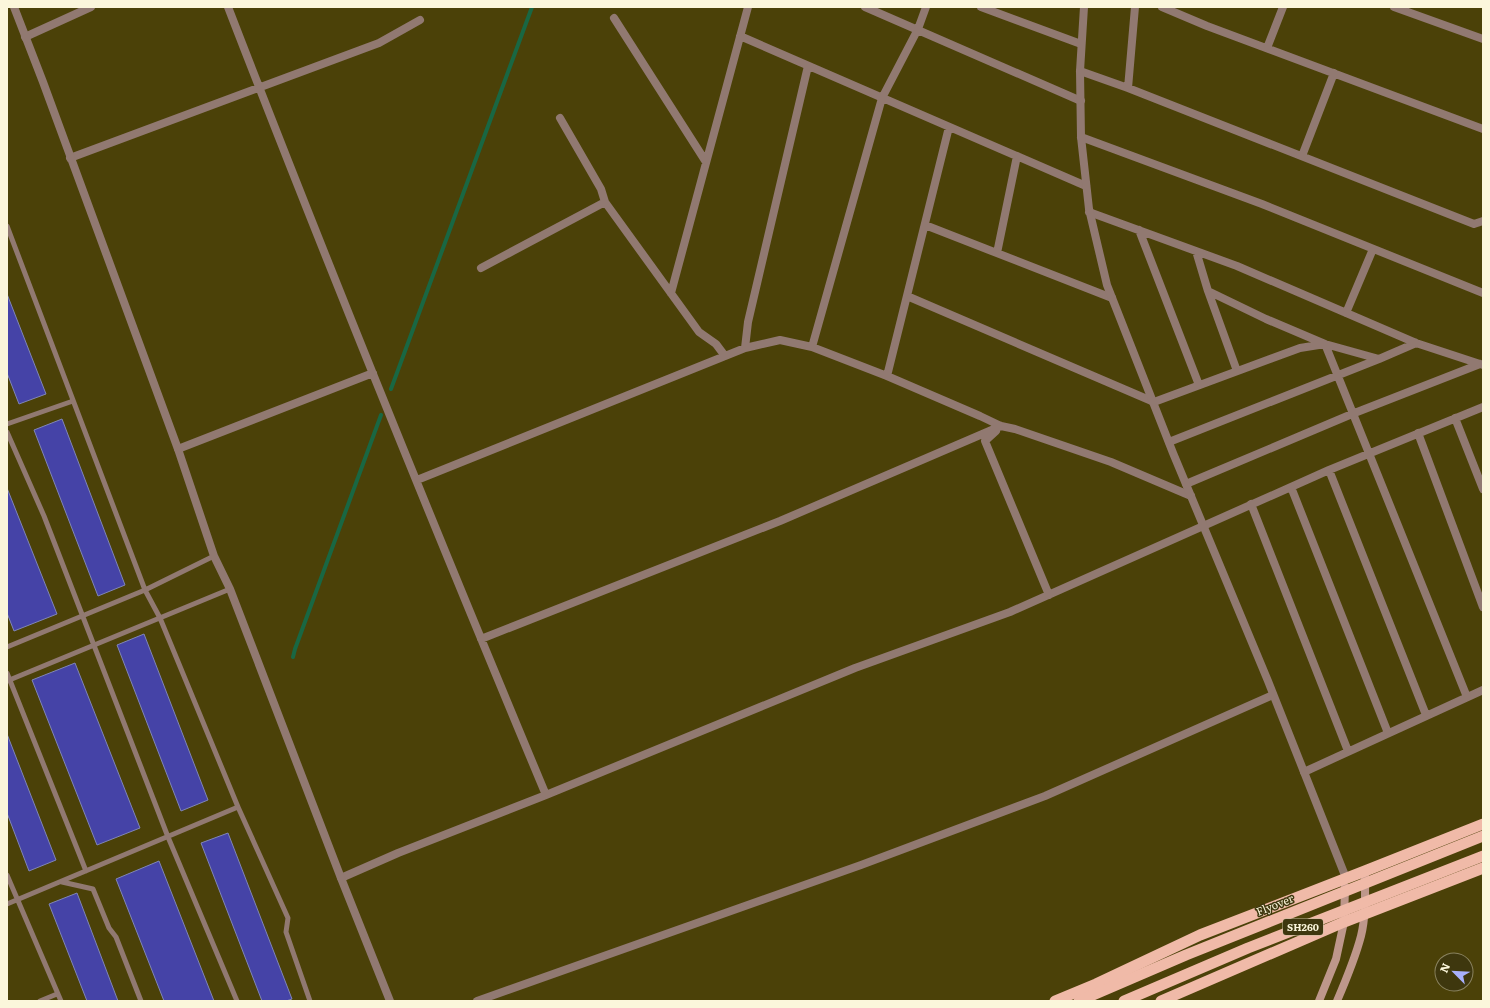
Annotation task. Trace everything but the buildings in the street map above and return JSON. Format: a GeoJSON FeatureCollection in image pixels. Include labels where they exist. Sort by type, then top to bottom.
{"type":"FeatureCollection","features":[{"type":"Feature","properties":{"kind":"highway"},"geometry":{"type":"LineString","coordinates":[[1055,1001],[1096,984],[1200,935],[1483,824]]}},
{"type":"Feature","properties":{"kind":"highway","name":"Flyover"},"geometry":{"type":"LineString","coordinates":[[1079,1001],[1186,955],[1483,836]]}},
{"type":"Feature","properties":{"kind":"highway","name":"SH260"},"geometry":{"type":"LineString","coordinates":[[1124,1001],[1248,948],[1483,856]]}},
{"type":"Feature","properties":{"kind":"highway","name":"SH260"},"geometry":{"type":"LineString","coordinates":[[1161,1001],[1344,922],[1483,868]]}},
{"type":"Feature","properties":{"kind":"main road"},"geometry":{"type":"LineString","coordinates":[[1337,1001],[1348,976],[1361,936],[1364,914],[1365,871]]}},
{"type":"Feature","properties":{"kind":"main road"},"geometry":{"type":"LineString","coordinates":[[1319,1001],[1336,960],[1344,922],[1346,878]]}},
{"type":"Feature","properties":{"kind":"street"},"geometry":{"type":"LineString","coordinates":[[14,7],[178,449],[214,556],[230,589],[390,1001]]}},
{"type":"Feature","properties":{"kind":"street"},"geometry":{"type":"LineString","coordinates":[[25,37],[91,7]]}},
{"type":"Feature","properties":{"kind":"street"},"geometry":{"type":"LineString","coordinates":[[228,7],[480,639],[546,795]]}},
{"type":"Feature","properties":{"kind":"street"},"geometry":{"type":"LineString","coordinates":[[671,293],[748,7]]}},
{"type":"Feature","properties":{"kind":"street"},"geometry":{"type":"LineString","coordinates":[[865,7],[1081,101]]}},
{"type":"Feature","properties":{"kind":"street"},"geometry":{"type":"LineString","coordinates":[[812,347],[882,98],[918,29],[926,7]]}},
{"type":"Feature","properties":{"kind":"street"},"geometry":{"type":"LineString","coordinates":[[981,7],[1081,44]]}},
{"type":"Feature","properties":{"kind":"street"},"geometry":{"type":"LineString","coordinates":[[1084,7],[1080,71],[1081,137],[1089,212],[1107,285],[1346,878]]}},
{"type":"Feature","properties":{"kind":"street"},"geometry":{"type":"LineString","coordinates":[[1128,88],[1135,7]]}},
{"type":"Feature","properties":{"kind":"street"},"geometry":{"type":"LineString","coordinates":[[1162,7],[1483,129]]}},
{"type":"Feature","properties":{"kind":"street"},"geometry":{"type":"LineString","coordinates":[[1267,48],[1283,7]]}},
{"type":"Feature","properties":{"kind":"street"},"geometry":{"type":"LineString","coordinates":[[1394,7],[1483,39]]}},
{"type":"Feature","properties":{"kind":"street"},"geometry":{"type":"LineString","coordinates":[[614,18],[706,162]]}},
{"type":"Feature","properties":{"kind":"street"},"geometry":{"type":"LineString","coordinates":[[70,158],[260,88],[379,42],[420,20]]}},
{"type":"Feature","properties":{"kind":"street"},"geometry":{"type":"LineString","coordinates":[[740,36],[1086,186]]}},
{"type":"Feature","properties":{"kind":"street"},"geometry":{"type":"LineString","coordinates":[[746,348],[748,322],[808,66]]}},
{"type":"Feature","properties":{"kind":"street"},"geometry":{"type":"LineString","coordinates":[[1080,71],[1128,88],[1474,224],[1483,221]]}},
{"type":"Feature","properties":{"kind":"street"},"geometry":{"type":"LineString","coordinates":[[1302,156],[1334,73]]}},
{"type":"Feature","properties":{"kind":"street"},"geometry":{"type":"LineString","coordinates":[[560,118],[601,189],[604,202],[699,332],[716,344],[725,356]]}},
{"type":"Feature","properties":{"kind":"street"},"geometry":{"type":"LineString","coordinates":[[888,376],[949,127]]}},
{"type":"Feature","properties":{"kind":"street"},"geometry":{"type":"LineString","coordinates":[[1081,137],[1262,204],[1483,293]]}},
{"type":"Feature","properties":{"kind":"street"},"geometry":{"type":"LineString","coordinates":[[998,253],[1017,156]]}},
{"type":"Feature","properties":{"kind":"street"},"geometry":{"type":"LineString","coordinates":[[481,268],[604,202]]}},
{"type":"Feature","properties":{"kind":"street"},"geometry":{"type":"LineString","coordinates":[[1089,212],[1237,266],[1416,343],[1481,364]]}},
{"type":"Feature","properties":{"kind":"street"},"geometry":{"type":"LineString","coordinates":[[925,225],[1112,298]]}},
{"type":"Feature","properties":{"kind":"street"},"geometry":{"type":"LineString","coordinates":[[1139,230],[1198,385]]}},
{"type":"Feature","properties":{"kind":"street"},"geometry":{"type":"LineString","coordinates":[[1346,313],[1373,249]]}},
{"type":"Feature","properties":{"kind":"street"},"geometry":{"type":"LineString","coordinates":[[1196,251],[1208,291],[1237,371]]}},
{"type":"Feature","properties":{"kind":"street"},"geometry":{"type":"LineString","coordinates":[[1208,291],[1266,319],[1325,344],[1379,359]]}},
{"type":"Feature","properties":{"kind":"street"},"geometry":{"type":"LineString","coordinates":[[907,296],[1154,402],[1300,348],[1325,344]]}},
{"type":"Feature","properties":{"kind":"street"},"geometry":{"type":"LineString","coordinates":[[417,480],[725,356],[746,348],[780,340],[812,347],[888,376],[1001,426],[1015,429],[1111,462],[1191,496]]}},
{"type":"Feature","properties":{"kind":"street"},"geometry":{"type":"LineString","coordinates":[[1169,442],[1338,376],[1416,343]]}},
{"type":"Feature","properties":{"kind":"street"},"geometry":{"type":"LineString","coordinates":[[1325,344],[1467,697]]}},
{"type":"Feature","properties":{"kind":"street"},"geometry":{"type":"LineString","coordinates":[[1186,484],[1352,414],[1481,364]]}},
{"type":"Feature","properties":{"kind":"street"},"geometry":{"type":"LineString","coordinates":[[178,449],[373,373]]}},
{"type":"Feature","properties":{"kind":"street"},"geometry":{"type":"LineString","coordinates":[[341,878],[398,853],[546,795],[855,668],[1010,612],[1329,470],[1483,407]]}},
{"type":"Feature","properties":{"kind":"street"},"geometry":{"type":"LineString","coordinates":[[1455,418],[1483,489]]}},
{"type":"Feature","properties":{"kind":"street"},"geometry":{"type":"LineString","coordinates":[[1001,426],[985,441],[1049,595]]}},
{"type":"Feature","properties":{"kind":"street"},"geometry":{"type":"LineString","coordinates":[[480,639],[780,520],[1001,426]]}},
{"type":"Feature","properties":{"kind":"street"},"geometry":{"type":"LineString","coordinates":[[1418,433],[1483,607]]}},
{"type":"Feature","properties":{"kind":"street"},"geometry":{"type":"LineString","coordinates":[[1329,470],[1426,715]]}},
{"type":"Feature","properties":{"kind":"street"},"geometry":{"type":"LineString","coordinates":[[1291,487],[1388,733]]}},
{"type":"Feature","properties":{"kind":"street"},"geometry":{"type":"LineString","coordinates":[[1251,504],[1348,751]]}},
{"type":"Feature","properties":{"kind":"street"},"geometry":{"type":"LineString","coordinates":[[1304,772],[1483,690]]}},
{"type":"Feature","properties":{"kind":"street"},"geometry":{"type":"LineString","coordinates":[[477,1001],[854,868],[1045,796],[1273,695]]}},
{"type":"Feature","properties":{"kind":"lane"},"geometry":{"type":"LineString","coordinates":[[7,226],[145,590],[160,618],[238,807],[288,918],[286,932],[310,1001]]}},
{"type":"Feature","properties":{"kind":"lane"},"geometry":{"type":"LineString","coordinates":[[7,424],[73,401]]}},
{"type":"Feature","properties":{"kind":"lane"},"geometry":{"type":"LineString","coordinates":[[7,432],[44,516],[168,837],[237,1001]]}},
{"type":"Feature","properties":{"kind":"lane"},"geometry":{"type":"LineString","coordinates":[[7,647],[145,590],[214,556]]}},
{"type":"Feature","properties":{"kind":"lane"},"geometry":{"type":"LineString","coordinates":[[8,680],[230,589]]}},
{"type":"Feature","properties":{"kind":"lane"},"geometry":{"type":"LineString","coordinates":[[7,673],[8,680],[86,871]]}},
{"type":"Feature","properties":{"kind":"lane"},"geometry":{"type":"LineString","coordinates":[[7,904],[238,807]]}},
{"type":"Feature","properties":{"kind":"lane"},"geometry":{"type":"LineString","coordinates":[[7,875],[60,1001]]}},
{"type":"Feature","properties":{"kind":"lane"},"geometry":{"type":"LineString","coordinates":[[61,881],[93,889],[109,928],[116,937],[141,1001]]}},
{"type":"Feature","properties":{"kind":"lane"},"geometry":{"type":"LineString","coordinates":[[40,1001],[57,994]]}},
{"type":"Feature","properties":{"kind":"waterway"},"geometry":{"type":"LineString","coordinates":[[391,389],[532,7]]}},
{"type":"Feature","properties":{"kind":"waterway"},"geometry":{"type":"LineString","coordinates":[[293,657],[381,415]]}}]}
